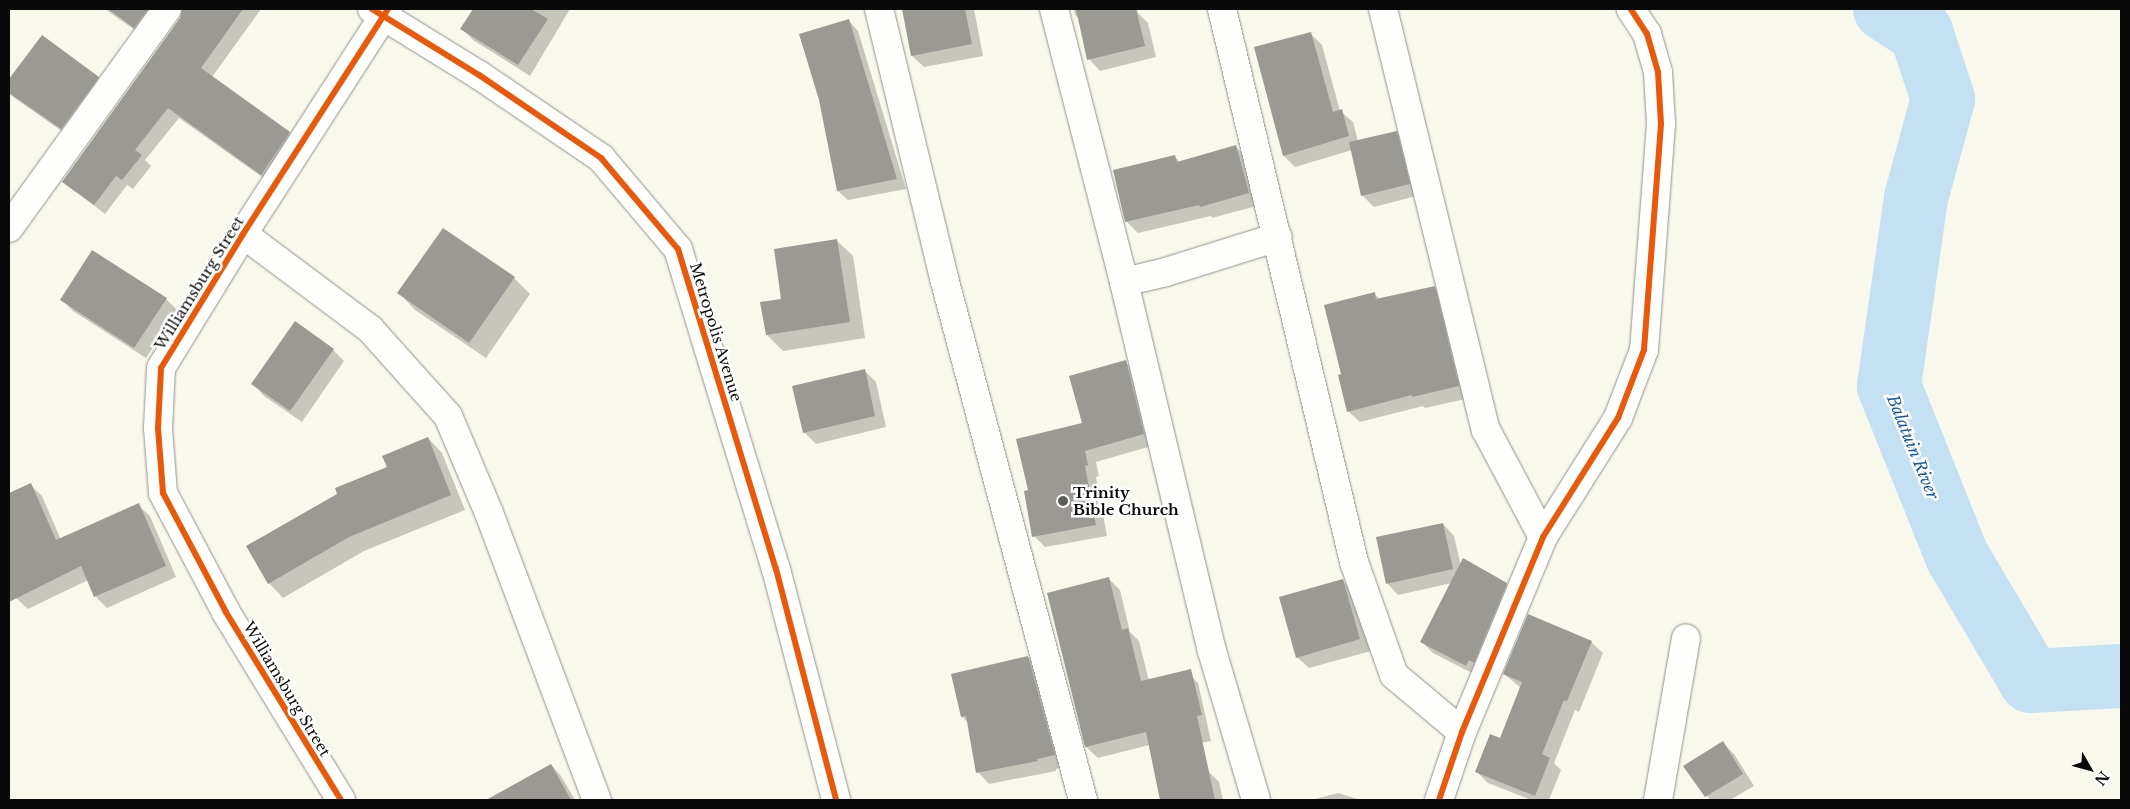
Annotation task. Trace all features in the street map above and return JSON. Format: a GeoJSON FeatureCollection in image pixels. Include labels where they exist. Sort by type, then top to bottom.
{"type":"FeatureCollection","features":[{"type":"Feature","properties":{"kind":"street"},"geometry":{"type":"LineString","coordinates":[[9,228],[167,9]]}},
{"type":"Feature","properties":{"kind":"street"},"geometry":{"type":"LineString","coordinates":[[879,9],[944,278],[1083,800]]}},
{"type":"Feature","properties":{"kind":"street"},"geometry":{"type":"LineString","coordinates":[[1054,9],[1124,282],[1212,650],[1256,800]]}},
{"type":"Feature","properties":{"kind":"street"},"geometry":{"type":"LineString","coordinates":[[1222,9],[1278,237],[1354,562],[1394,675],[1462,732]]}},
{"type":"Feature","properties":{"kind":"street"},"geometry":{"type":"LineString","coordinates":[[1383,9],[1486,430],[1543,537]]}},
{"type":"Feature","properties":{"kind":"street"},"geometry":{"type":"LineString","coordinates":[[1439,800],[1462,732],[1543,537],[1618,418],[1644,350],[1661,124],[1658,72],[1647,34],[1631,9]]}},
{"type":"Feature","properties":{"kind":"street","name":"Williamsburg Street"},"geometry":{"type":"LineString","coordinates":[[341,800],[226,612],[162,494],[158,428],[161,368],[381,11]]}},
{"type":"Feature","properties":{"kind":"street","name":"Metropolis Avenue"},"geometry":{"type":"LineString","coordinates":[[381,11],[601,158],[678,249],[776,569],[836,800]]}},
{"type":"Feature","properties":{"kind":"street"},"geometry":{"type":"LineString","coordinates":[[243,234],[370,329],[448,416],[489,513],[596,800]]}},
{"type":"Feature","properties":{"kind":"street"},"geometry":{"type":"LineString","coordinates":[[1124,282],[1166,272],[1278,237]]}},
{"type":"Feature","properties":{"kind":"street"},"geometry":{"type":"LineString","coordinates":[[1658,800],[1686,638]]}},
{"type":"Feature","properties":{"kind":"building"},"geometry":{"type":"Polygon","coordinates":[[[108,9],[148,9],[134,28],[108,9]]]}},
{"type":"Feature","properties":{"kind":"building"},"geometry":{"type":"Polygon","coordinates":[[[182,9],[243,9],[201,68],[290,132],[261,175],[168,108],[135,150],[142,155],[122,180],[116,176],[94,205],[62,182],[180,18],[182,9]]]}},
{"type":"Feature","properties":{"kind":"building"},"geometry":{"type":"Polygon","coordinates":[[[473,9],[531,9],[548,19],[518,65],[460,29],[473,9]]]}},
{"type":"Feature","properties":{"kind":"building"},"geometry":{"type":"Polygon","coordinates":[[[902,9],[965,9],[972,44],[911,56],[902,9]]]}},
{"type":"Feature","properties":{"kind":"building"},"geometry":{"type":"Polygon","coordinates":[[[1076,9],[1136,9],[1145,46],[1087,60],[1076,9]]]}},
{"type":"Feature","properties":{"kind":"building"},"geometry":{"type":"Polygon","coordinates":[[[849,19],[897,179],[837,191],[819,100],[799,34],[849,19]]]}},
{"type":"Feature","properties":{"kind":"building"},"geometry":{"type":"Polygon","coordinates":[[[1311,32],[1333,112],[1342,109],[1349,136],[1283,156],[1254,47],[1311,32]]]}},
{"type":"Feature","properties":{"kind":"building"},"geometry":{"type":"Polygon","coordinates":[[[42,35],[99,77],[61,129],[9,93],[9,79],[42,35]]]}},
{"type":"Feature","properties":{"kind":"building"},"geometry":{"type":"Polygon","coordinates":[[[1397,131],[1410,184],[1361,196],[1349,142],[1397,131]]]}},
{"type":"Feature","properties":{"kind":"building"},"geometry":{"type":"Polygon","coordinates":[[[1236,145],[1249,193],[1200,207],[1199,205],[1125,222],[1113,170],[1175,155],[1177,162],[1236,145]]]}},
{"type":"Feature","properties":{"kind":"building"},"geometry":{"type":"Polygon","coordinates":[[[443,228],[515,277],[469,343],[397,293],[443,228]]]}},
{"type":"Feature","properties":{"kind":"building"},"geometry":{"type":"Polygon","coordinates":[[[837,239],[850,322],[766,335],[760,302],[781,299],[774,249],[837,239]]]}},
{"type":"Feature","properties":{"kind":"building"},"geometry":{"type":"Polygon","coordinates":[[[92,250],[167,298],[134,348],[60,300],[92,250]]]}},
{"type":"Feature","properties":{"kind":"building"},"geometry":{"type":"Polygon","coordinates":[[[1435,286],[1459,386],[1412,397],[1412,395],[1347,412],[1338,375],[1341,374],[1324,305],[1375,292],[1376,299],[1435,286]]]}},
{"type":"Feature","properties":{"kind":"building"},"geometry":{"type":"Polygon","coordinates":[[[295,321],[334,349],[290,411],[251,384],[295,321]]]}},
{"type":"Feature","properties":{"kind":"building"},"geometry":{"type":"Polygon","coordinates":[[[1126,360],[1144,434],[1085,451],[1088,465],[1085,466],[1096,525],[1032,537],[1024,491],[1028,490],[1016,439],[1082,423],[1069,376],[1126,360]]]}},
{"type":"Feature","properties":{"kind":"building"},"geometry":{"type":"Polygon","coordinates":[[[865,369],[875,416],[803,433],[792,386],[865,369]]]}},
{"type":"Feature","properties":{"kind":"building"},"geometry":{"type":"Polygon","coordinates":[[[428,437],[451,495],[349,537],[268,584],[246,546],[337,494],[335,488],[387,467],[382,456],[428,437]]]}},
{"type":"Feature","properties":{"kind":"building"},"geometry":{"type":"Polygon","coordinates":[[[31,483],[56,540],[139,503],[166,566],[94,597],[81,566],[9,602],[9,493],[31,483]]]}},
{"type":"Feature","properties":{"kind":"building"},"geometry":{"type":"Polygon","coordinates":[[[1443,523],[1453,569],[1386,584],[1376,537],[1443,523]]]}},
{"type":"Feature","properties":{"kind":"building"},"geometry":{"type":"Polygon","coordinates":[[[1463,558],[1507,583],[1474,663],[1469,660],[1466,666],[1420,642],[1463,558]]]}},
{"type":"Feature","properties":{"kind":"building"},"geometry":{"type":"Polygon","coordinates":[[[1109,577],[1122,630],[1128,628],[1141,681],[1191,669],[1202,715],[1197,716],[1215,800],[1160,800],[1146,732],[1085,747],[1047,593],[1109,577]]]}},
{"type":"Feature","properties":{"kind":"building"},"geometry":{"type":"Polygon","coordinates":[[[1343,579],[1360,639],[1296,658],[1279,597],[1343,579]]]}},
{"type":"Feature","properties":{"kind":"building"},"geometry":{"type":"Polygon","coordinates":[[[1528,614],[1592,641],[1567,701],[1564,700],[1542,754],[1550,758],[1535,796],[1475,772],[1490,734],[1500,738],[1522,682],[1503,674],[1528,614]]]}},
{"type":"Feature","properties":{"kind":"building"},"geometry":{"type":"Polygon","coordinates":[[[1028,656],[1055,755],[1037,759],[1038,761],[976,773],[966,716],[961,717],[951,674],[1028,656]]]}},
{"type":"Feature","properties":{"kind":"building"},"geometry":{"type":"Polygon","coordinates":[[[1723,741],[1743,774],[1705,797],[1683,766],[1723,741]]]}},
{"type":"Feature","properties":{"kind":"building"},"geometry":{"type":"Polygon","coordinates":[[[551,764],[571,800],[486,800],[551,764]]]}},
{"type":"Feature","properties":{"kind":"waterway","name":"Balatuin River"},"geometry":{"type":"LineString","coordinates":[[1885,9],[1921,32],[1943,99],[1916,198],[1889,386],[1957,556],[2031,681],[2121,676]]}},
{"type":"Feature","properties":{"kind":"cycle path"},"geometry":{"type":"LineString","coordinates":[[372,9],[479,75],[601,158],[678,249],[776,569],[836,800]]}},
{"type":"Feature","properties":{"kind":"cycle path"},"geometry":{"type":"LineString","coordinates":[[341,800],[226,612],[163,493],[158,428],[161,368],[243,234],[388,9]]}},
{"type":"Feature","properties":{"kind":"cycle path"},"geometry":{"type":"LineString","coordinates":[[1439,800],[1462,732],[1543,537],[1618,418],[1644,350],[1661,124],[1658,72],[1647,34],[1631,9]]}},
{"type":"Feature","properties":{"kind":"place","name":"Trinity Bible Church"},"geometry":{"type":"Point","coordinates":[1063,501]}}]}
